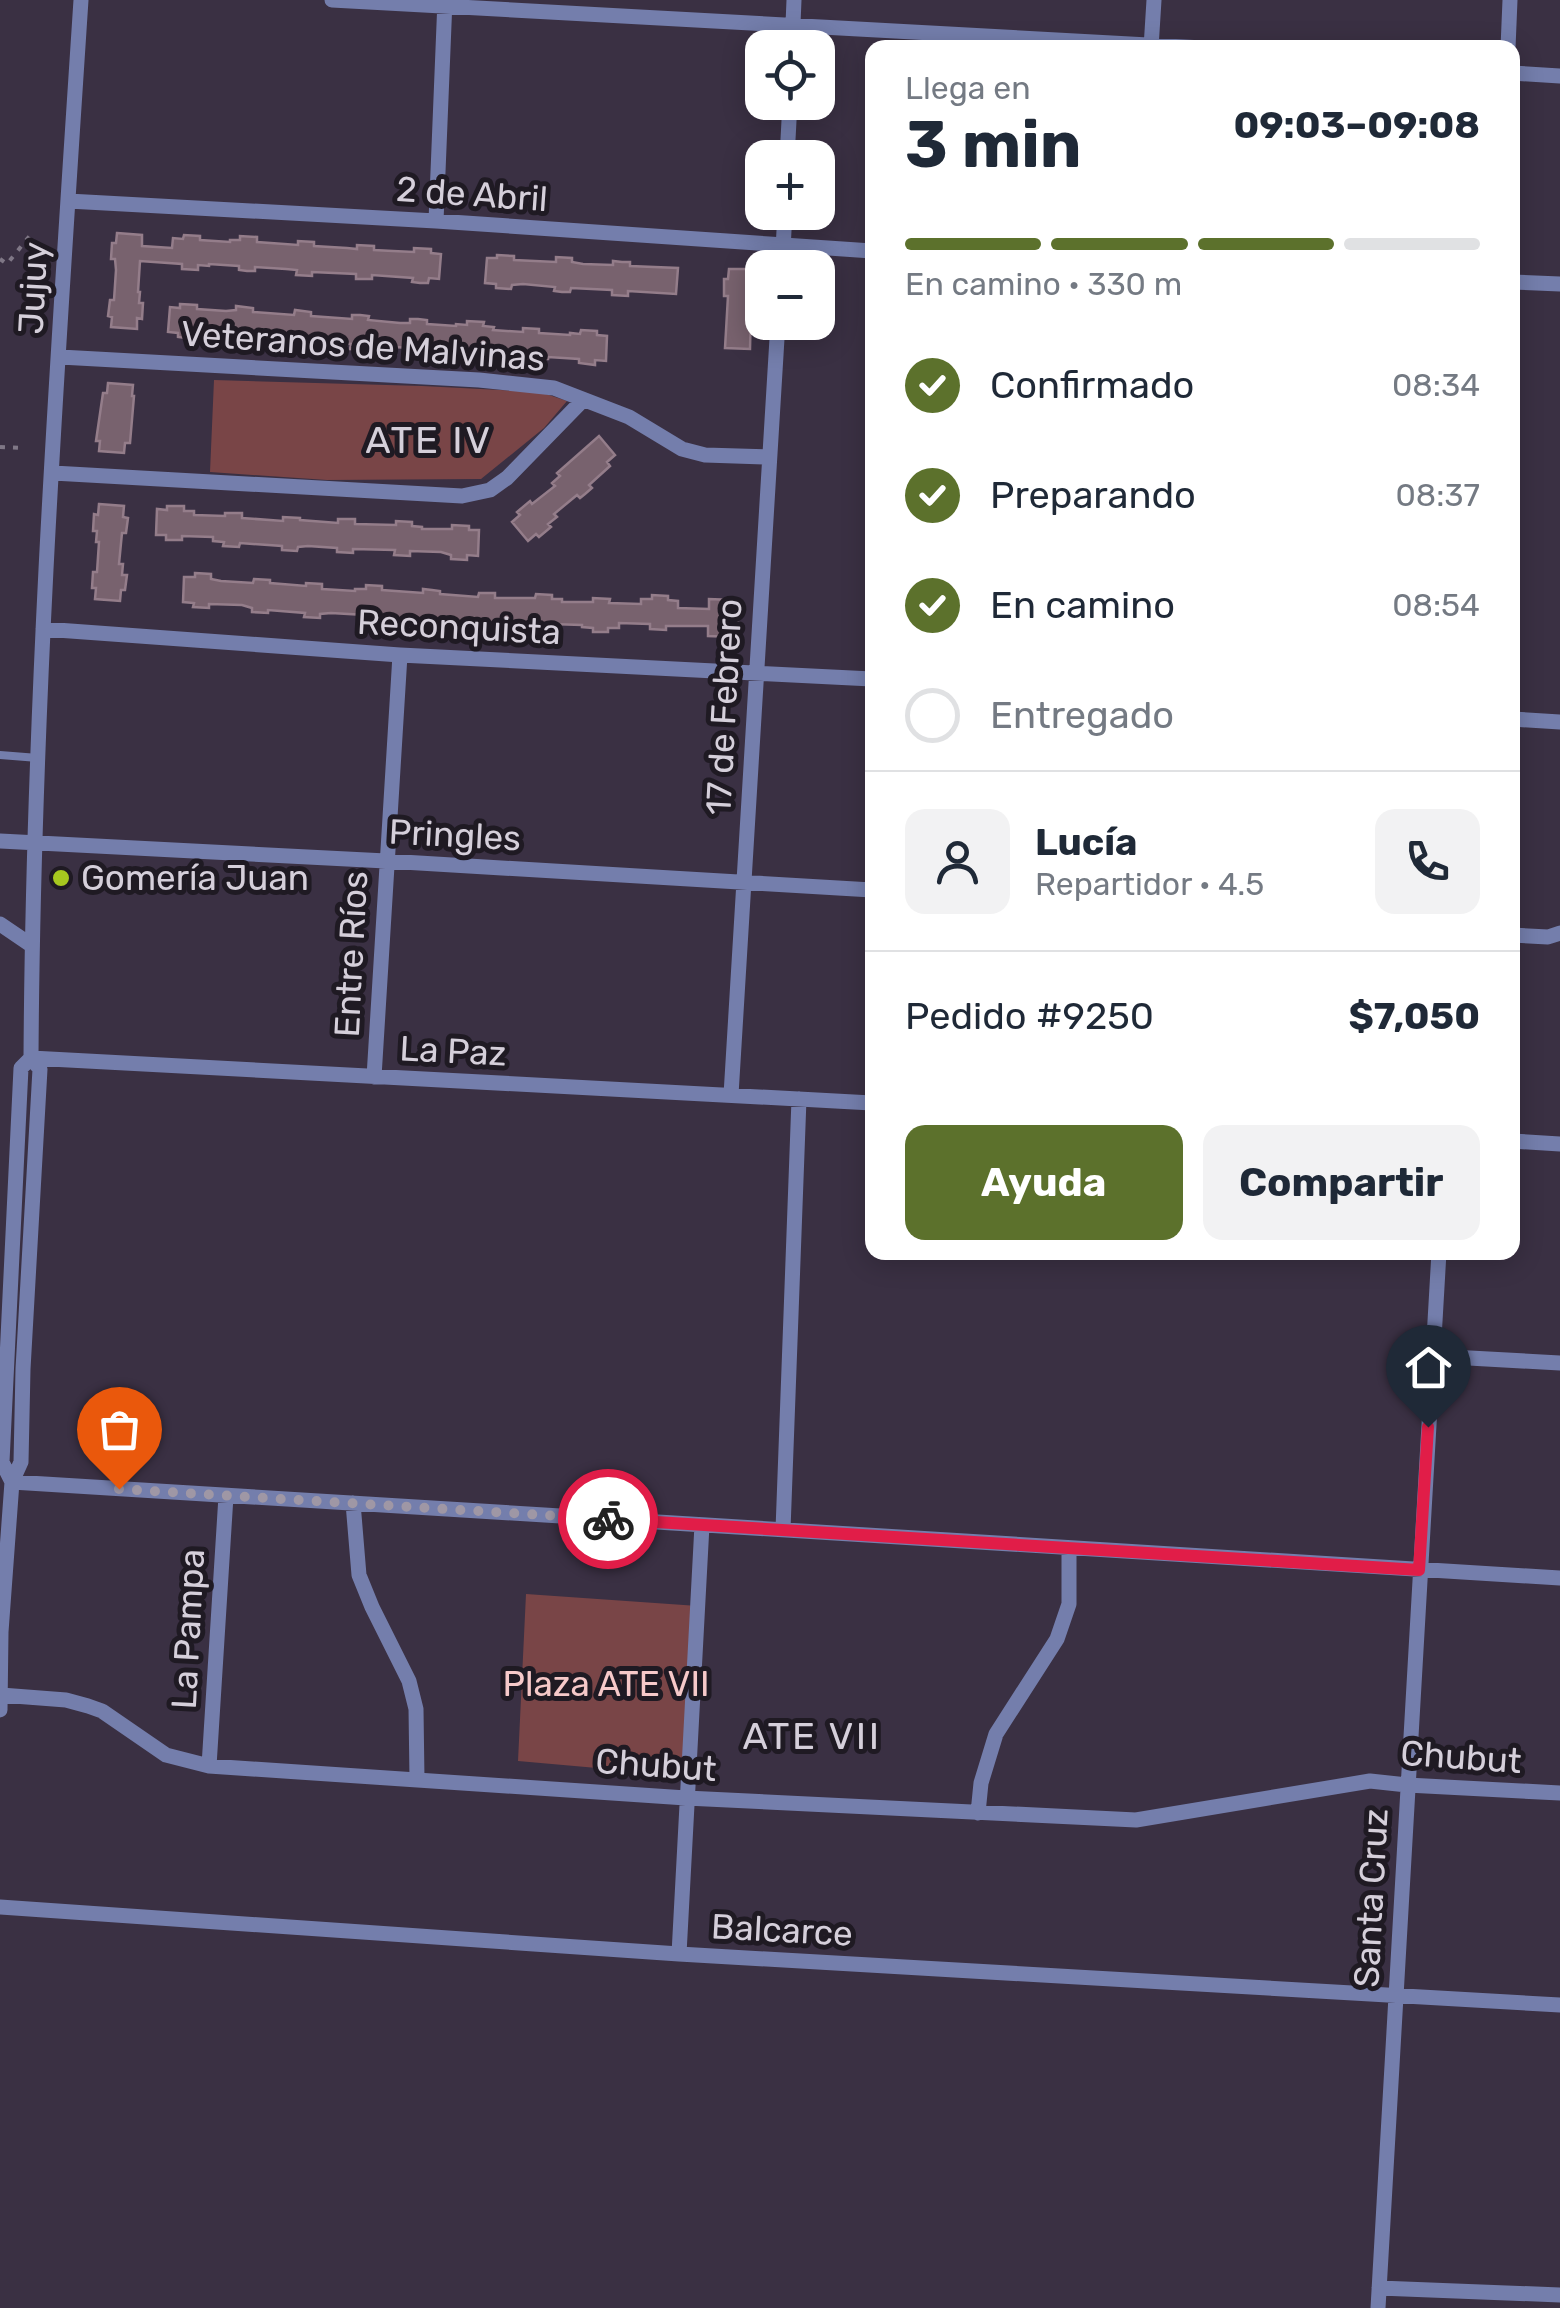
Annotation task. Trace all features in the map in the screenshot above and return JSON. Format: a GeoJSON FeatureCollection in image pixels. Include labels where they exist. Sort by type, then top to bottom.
{"type":"FeatureCollection","features":[{"type":"Feature","properties":{"kind":"street","name":"Jujuy"},"geometry":{"type":"LineString","coordinates":[[31,1058],[34,841],[43,629],[81,0]]}},
{"type":"Feature","properties":{"kind":"street"},"geometry":{"type":"LineString","coordinates":[[332,0],[444,3],[1057,40]]}},
{"type":"Feature","properties":{"kind":"street"},"geometry":{"type":"LineString","coordinates":[[792,30],[794,0]]}},
{"type":"Feature","properties":{"kind":"street"},"geometry":{"type":"LineString","coordinates":[[1152,40],[1154,0]]}},
{"type":"Feature","properties":{"kind":"street"},"geometry":{"type":"LineString","coordinates":[[1508,40],[1510,0]]}},
{"type":"Feature","properties":{"kind":"street"},"geometry":{"type":"LineString","coordinates":[[436,221],[444,3]]}},
{"type":"Feature","properties":{"kind":"street"},"geometry":{"type":"LineString","coordinates":[[1520,74],[1560,76]]}},
{"type":"Feature","properties":{"kind":"street","name":"2 de Abril"},"geometry":{"type":"LineString","coordinates":[[68,201],[865,251]]}},
{"type":"Feature","properties":{"kind":"street"},"geometry":{"type":"LineString","coordinates":[[784,230],[784,250]]}},
{"type":"Feature","properties":{"kind":"street"},"geometry":{"type":"LineString","coordinates":[[1520,282],[1560,284]]}},
{"type":"Feature","properties":{"kind":"street","name":"17 de Febrero"},"geometry":{"type":"LineString","coordinates":[[730,1096],[777,340]]}},
{"type":"Feature","properties":{"kind":"street","name":"Veteranos de Malvinas"},"geometry":{"type":"LineString","coordinates":[[60,357],[493,381],[554,388],[629,417],[682,450],[705,455],[768,456]]}},
{"type":"Feature","properties":{"kind":"street"},"geometry":{"type":"LineString","coordinates":[[53,473],[462,496],[490,490],[507,478],[583,400]]}},
{"type":"Feature","properties":{"kind":"street","name":"Reconquista"},"geometry":{"type":"LineString","coordinates":[[43,629],[400,655],[865,679]]}},
{"type":"Feature","properties":{"kind":"street","name":"Entre Ríos"},"geometry":{"type":"LineString","coordinates":[[374,1077],[400,655]]}},
{"type":"Feature","properties":{"kind":"street"},"geometry":{"type":"LineString","coordinates":[[1520,720],[1560,722]]}},
{"type":"Feature","properties":{"kind":"street","name":"Pringles"},"geometry":{"type":"LineString","coordinates":[[0,841],[865,890]]}},
{"type":"Feature","properties":{"kind":"street"},"geometry":{"type":"LineString","coordinates":[[0,924],[32,945]]}},
{"type":"Feature","properties":{"kind":"street"},"geometry":{"type":"LineString","coordinates":[[1520,936],[1548,938],[1560,933]]}},
{"type":"Feature","properties":{"kind":"street"},"geometry":{"type":"LineString","coordinates":[[0,1710],[1,1632],[12,1482],[20,1462],[40,1069],[31,1058],[21,1068],[3,1355],[2,1462],[12,1482]]}},
{"type":"Feature","properties":{"kind":"street","name":"La Paz"},"geometry":{"type":"LineString","coordinates":[[31,1058],[865,1104]]}},
{"type":"Feature","properties":{"kind":"street"},"geometry":{"type":"LineString","coordinates":[[783,1530],[799,1099]]}},
{"type":"Feature","properties":{"kind":"street"},"geometry":{"type":"LineString","coordinates":[[1520,1142],[1560,1144]]}},
{"type":"Feature","properties":{"kind":"street","name":"Santa Cruz"},"geometry":{"type":"LineString","coordinates":[[1378,2308],[1439,1260]]}},
{"type":"Feature","properties":{"kind":"street"},"geometry":{"type":"LineString","coordinates":[[3,1355],[24,1369]]}},
{"type":"Feature","properties":{"kind":"street"},"geometry":{"type":"LineString","coordinates":[[1433,1356],[1560,1363]]}},
{"type":"Feature","properties":{"kind":"street"},"geometry":{"type":"LineString","coordinates":[[12,1482],[1560,1578]]}},
{"type":"Feature","properties":{"kind":"street","name":"La Pampa"},"geometry":{"type":"LineString","coordinates":[[209,1766],[226,1496]]}},
{"type":"Feature","properties":{"kind":"street"},"geometry":{"type":"LineString","coordinates":[[353,1504],[359,1575],[410,1681],[416,1709],[417,1778]]}},
{"type":"Feature","properties":{"kind":"street"},"geometry":{"type":"LineString","coordinates":[[680,1954],[702,1525]]}},
{"type":"Feature","properties":{"kind":"street"},"geometry":{"type":"LineString","coordinates":[[978,1813],[996,1734],[1057,1639],[1070,1604],[1070,1548]]}},
{"type":"Feature","properties":{"kind":"street","name":"Chubut"},"geometry":{"type":"LineString","coordinates":[[1,1695],[66,1700],[88,1706],[102,1711],[166,1755],[209,1766],[686,1798],[1136,1820],[1370,1781],[1560,1793]]}},
{"type":"Feature","properties":{"kind":"street","name":"Balcarce"},"geometry":{"type":"LineString","coordinates":[[0,1907],[680,1954],[1560,2005]]}},
{"type":"Feature","properties":{"kind":"street"},"geometry":{"type":"LineString","coordinates":[[1378,2288],[1560,2294]]}},
{"type":"Feature","properties":{"kind":"lane"},"geometry":{"type":"LineString","coordinates":[[0,755],[38,758]]}},
{"type":"Feature","properties":{"kind":"path"},"geometry":{"type":"LineString","coordinates":[[0,259],[7,264],[32,233]]}},
{"type":"Feature","properties":{"kind":"path"},"geometry":{"type":"LineString","coordinates":[[0,448],[24,448]]}},
{"type":"Feature","properties":{"kind":"green space"},"geometry":{"type":"Polygon","coordinates":[[[214,380],[540,392],[567,401],[544,428],[481,479],[327,480],[210,472],[214,380]]]}},
{"type":"Feature","properties":{"kind":"green space","name":"Plaza ATE VII"},"geometry":{"type":"Polygon","coordinates":[[[526,1594],[698,1606],[687,1776],[518,1761],[526,1594]]]}},
{"type":"Feature","properties":{"kind":"building"},"geometry":{"type":"Polygon","coordinates":[[[117,233],[142,235],[142,246],[172,248],[173,238],[183,239],[184,235],[230,242],[240,240],[240,236],[257,237],[257,242],[298,245],[298,241],[357,249],[357,245],[374,246],[374,250],[431,249],[431,253],[441,254],[439,279],[429,278],[428,283],[420,283],[412,282],[413,278],[372,275],[372,279],[356,279],[356,274],[296,275],[297,270],[255,267],[255,271],[247,271],[239,270],[239,266],[209,264],[198,265],[198,270],[182,269],[182,264],[140,261],[138,292],[139,303],[143,303],[142,319],[137,318],[137,329],[111,327],[112,317],[108,316],[110,300],[114,300],[116,270],[115,259],[111,259],[112,243],[116,243],[117,233]]]}},
{"type":"Feature","properties":{"kind":"building"},"geometry":{"type":"Polygon","coordinates":[[[514,256],[514,260],[556,262],[556,257],[572,258],[572,262],[583,264],[613,265],[613,261],[630,262],[630,266],[678,268],[676,294],[628,291],[628,296],[612,295],[612,290],[571,288],[570,292],[562,292],[554,291],[555,287],[523,284],[512,285],[511,289],[496,288],[496,284],[485,283],[487,258],[514,256]]]}},
{"type":"Feature","properties":{"kind":"building"},"geometry":{"type":"Polygon","coordinates":[[[729,269],[745,269],[745,340],[750,340],[750,349],[725,348],[728,296],[724,296],[724,279],[728,279],[729,269]]]}},
{"type":"Feature","properties":{"kind":"building"},"geometry":{"type":"Polygon","coordinates":[[[180,304],[226,311],[236,310],[236,306],[253,308],[253,312],[294,315],[295,310],[311,312],[311,316],[352,319],[352,315],[360,315],[369,316],[368,320],[400,323],[410,323],[410,319],[456,326],[467,325],[467,321],[484,322],[483,326],[494,327],[493,330],[523,332],[523,328],[570,335],[580,334],[581,330],[597,331],[597,335],[607,336],[606,361],[595,360],[595,365],[579,363],[579,359],[548,357],[537,359],[537,363],[521,362],[522,357],[511,357],[511,353],[482,351],[481,356],[466,355],[466,350],[435,348],[424,349],[424,354],[408,353],[409,348],[366,345],[366,350],[350,349],[351,344],[308,341],[308,346],[292,344],[293,340],[250,337],[250,341],[242,341],[235,340],[235,335],[205,333],[194,334],[194,339],[178,337],[178,333],[168,332],[170,307],[180,308],[180,304]]]}},
{"type":"Feature","properties":{"kind":"building"},"geometry":{"type":"Polygon","coordinates":[[[108,383],[133,385],[130,443],[125,443],[124,453],[99,451],[100,441],[96,441],[108,383]]]}},
{"type":"Feature","properties":{"kind":"building"},"geometry":{"type":"Polygon","coordinates":[[[599,436],[615,455],[607,462],[610,466],[589,485],[592,488],[554,514],[557,517],[548,524],[551,527],[528,541],[512,522],[520,515],[517,512],[555,486],[552,483],[560,476],[557,473],[599,436]]]}},
{"type":"Feature","properties":{"kind":"building"},"geometry":{"type":"Polygon","coordinates":[[[99,504],[124,506],[123,517],[128,518],[126,533],[122,533],[119,564],[123,564],[122,575],[127,575],[120,601],[95,599],[96,588],[92,588],[99,542],[97,531],[93,531],[94,514],[98,515],[99,504]]]}},
{"type":"Feature","properties":{"kind":"building"},"geometry":{"type":"Polygon","coordinates":[[[167,506],[184,506],[184,511],[194,511],[194,515],[242,513],[242,518],[283,521],[283,517],[338,523],[338,519],[355,519],[355,524],[396,525],[396,521],[412,522],[412,526],[422,529],[469,526],[469,530],[479,530],[478,556],[467,555],[467,560],[451,559],[451,555],[441,552],[410,551],[410,556],[394,555],[395,550],[353,549],[353,553],[308,546],[298,547],[297,551],[240,543],[239,547],[223,546],[224,542],[213,541],[213,537],[166,540],[166,535],[156,535],[157,509],[167,510],[167,506]]]}},
{"type":"Feature","properties":{"kind":"building"},"geometry":{"type":"Polygon","coordinates":[[[195,573],[211,574],[211,579],[221,581],[322,584],[322,589],[355,591],[366,589],[366,585],[382,586],[382,590],[423,593],[423,589],[478,597],[479,593],[495,593],[495,598],[552,595],[552,599],[562,602],[593,602],[593,598],[641,604],[641,599],[652,599],[652,595],[668,596],[668,600],[678,601],[678,608],[709,609],[709,599],[734,600],[738,626],[734,626],[733,637],[708,636],[708,626],[666,626],[666,630],[650,629],[650,624],[619,623],[619,628],[608,628],[608,632],[593,632],[593,628],[582,625],[535,628],[535,623],[505,622],[478,627],[479,623],[438,620],[438,624],[430,624],[422,623],[422,619],[364,619],[365,615],[331,613],[320,614],[320,618],[304,617],[305,613],[252,612],[252,608],[242,605],[193,607],[194,603],[183,602],[184,577],[195,577],[195,573]]]}},
{"type":"Feature","properties":{"kind":"way so far"},"geometry":{"type":"LineString","coordinates":[[119,1489],[608,1519]]}},
{"type":"Feature","properties":{"kind":"place","name":"Gomería Juan"},"geometry":{"type":"Point","coordinates":[61,878]}},
{"type":"Feature","properties":{"kind":"district","name":"ATE IV"},"geometry":{"type":"Point","coordinates":[429,440]}},
{"type":"Feature","properties":{"kind":"district","name":"ATE VII"},"geometry":{"type":"Point","coordinates":[812,1736]}},
{"type":"Feature","properties":{"kind":"route"},"geometry":{"type":"LineString","coordinates":[[608,1519],[1419,1570],[1428,1427]]}}]}
